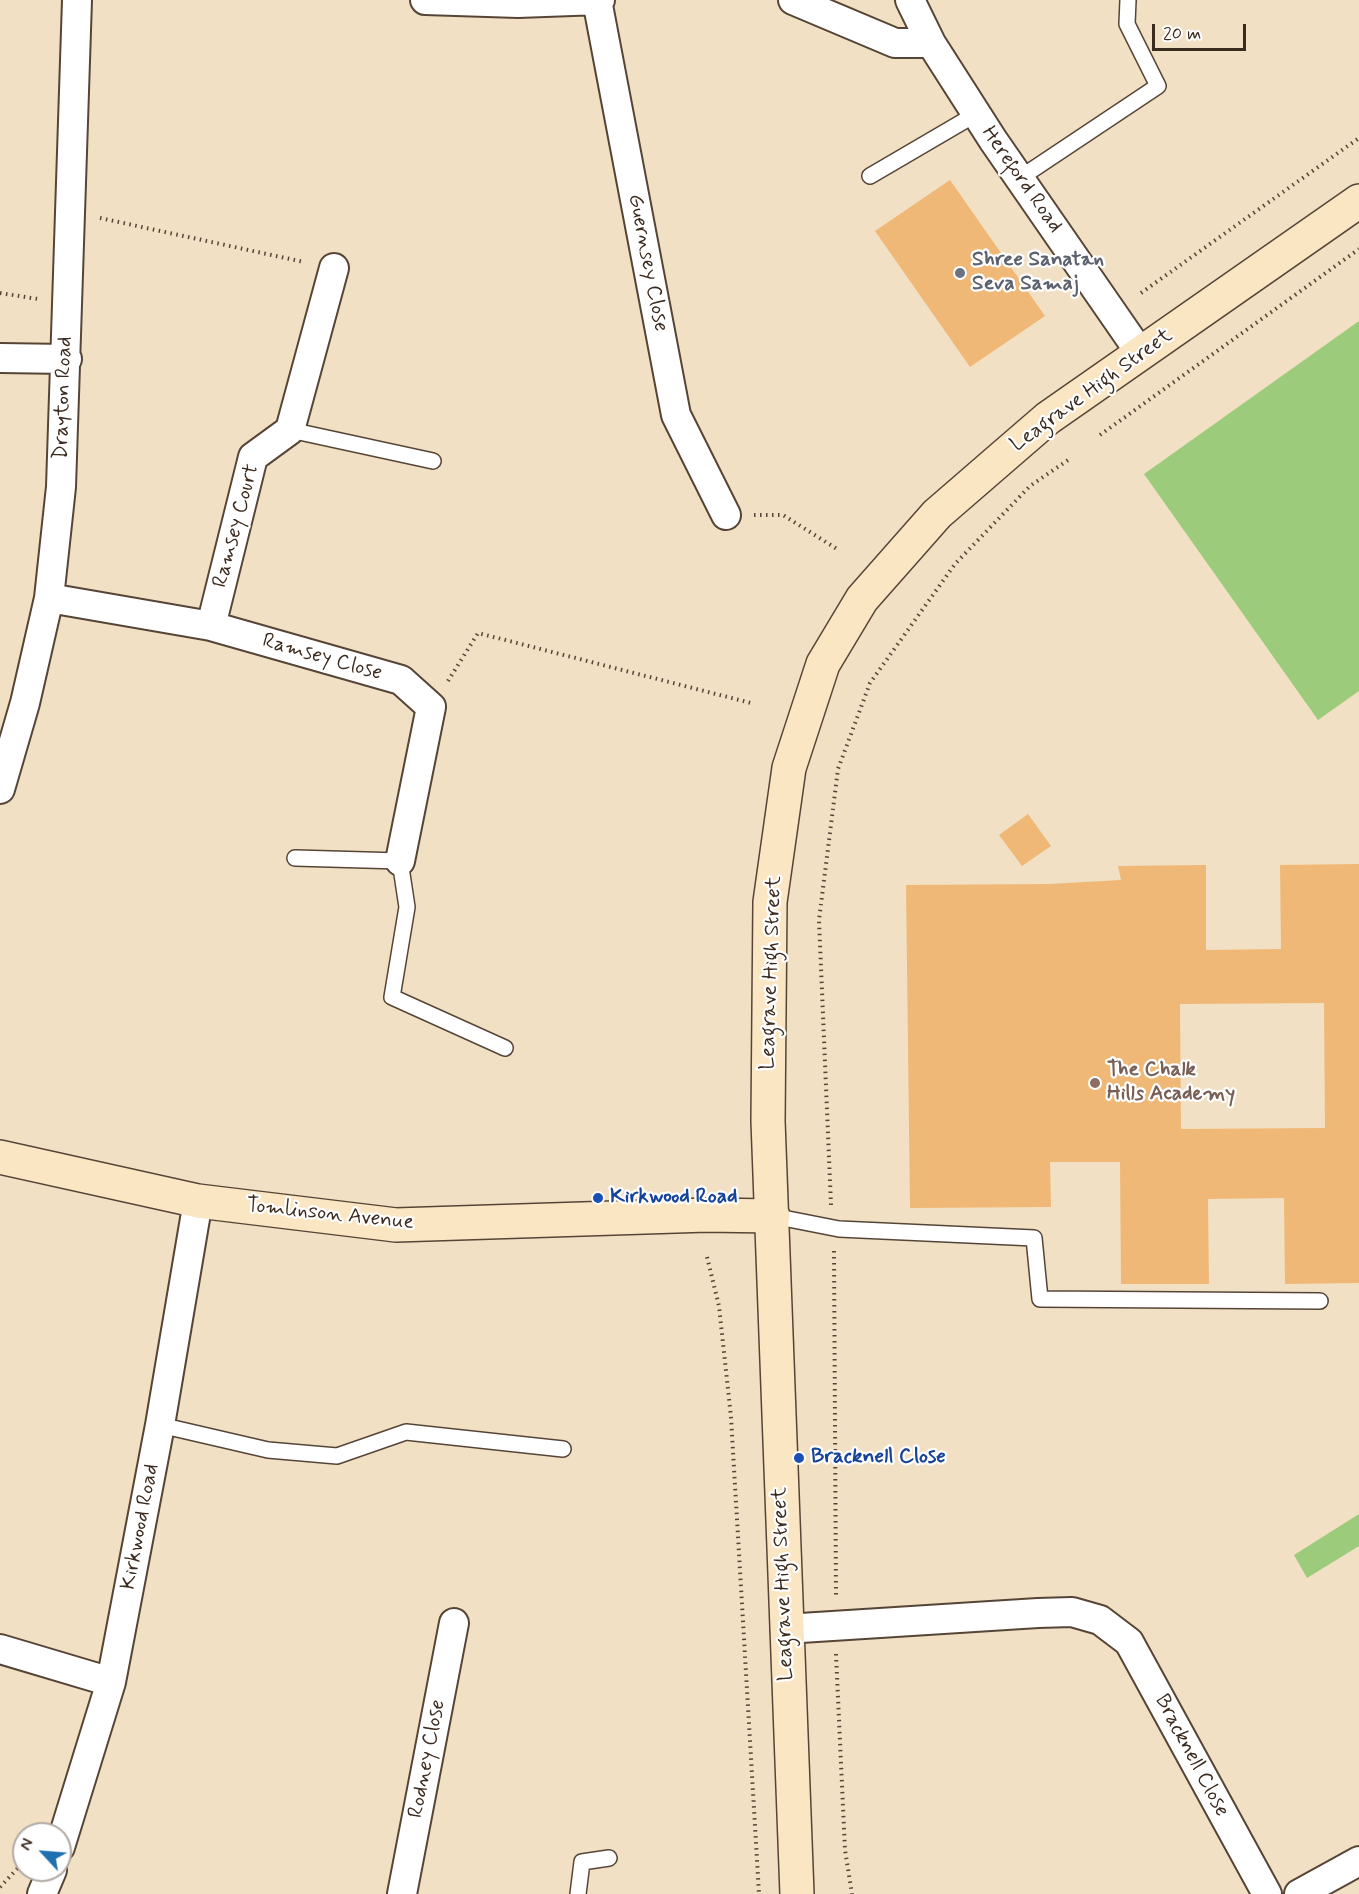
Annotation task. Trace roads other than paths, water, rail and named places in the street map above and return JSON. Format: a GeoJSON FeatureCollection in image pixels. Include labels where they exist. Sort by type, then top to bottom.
{"type":"FeatureCollection","features":[{"type":"Feature","properties":{"kind":"street","name":"Drayton Road"},"geometry":{"type":"LineString","coordinates":[[0,789],[4,756],[25,703],[49,598],[61,487],[77,0]]}},
{"type":"Feature","properties":{"kind":"street"},"geometry":{"type":"LineString","coordinates":[[425,0],[518,3],[598,0]]}},
{"type":"Feature","properties":{"kind":"street","name":"Guernsey Close"},"geometry":{"type":"LineString","coordinates":[[598,0],[676,415],[726,515]]}},
{"type":"Feature","properties":{"kind":"street"},"geometry":{"type":"LineString","coordinates":[[794,0],[896,43],[931,43]]}},
{"type":"Feature","properties":{"kind":"street","name":"Hereford Road"},"geometry":{"type":"LineString","coordinates":[[910,0],[931,43],[976,114],[1141,354]]}},
{"type":"Feature","properties":{"kind":"street","name":"Leagrave High Street"},"geometry":{"type":"LineString","coordinates":[[797,1894],[785,1629],[773,1216],[768,1121],[770,902],[789,768],[823,664],[862,599],[938,514],[1048,418],[1359,201]]}},
{"type":"Feature","properties":{"kind":"street"},"geometry":{"type":"LineString","coordinates":[[291,430],[334,268]]}},
{"type":"Feature","properties":{"kind":"street"},"geometry":{"type":"LineString","coordinates":[[0,358],[67,359]]}},
{"type":"Feature","properties":{"kind":"street","name":"Ramsey Court"},"geometry":{"type":"LineString","coordinates":[[211,626],[253,457],[291,430]]}},
{"type":"Feature","properties":{"kind":"street","name":"Ramsey Close"},"geometry":{"type":"LineString","coordinates":[[49,598],[211,626],[400,680],[431,707],[400,861]]}},
{"type":"Feature","properties":{"kind":"street","name":"Tomlinson Avenue"},"geometry":{"type":"LineString","coordinates":[[0,1157],[198,1202],[396,1225],[695,1215],[773,1216]]}},
{"type":"Feature","properties":{"kind":"street","name":"Kirkwood Road"},"geometry":{"type":"LineString","coordinates":[[68,1822],[111,1682],[160,1425],[198,1202]]}},
{"type":"Feature","properties":{"kind":"street","name":"Bracknell Close"},"geometry":{"type":"LineString","coordinates":[[785,1629],[1072,1612],[1100,1620],[1129,1642],[1267,1894]]}},
{"type":"Feature","properties":{"kind":"street","name":"Rodney Close"},"geometry":{"type":"LineString","coordinates":[[402,1894],[454,1623]]}},
{"type":"Feature","properties":{"kind":"street"},"geometry":{"type":"LineString","coordinates":[[0,1649],[111,1682]]}},
{"type":"Feature","properties":{"kind":"street"},"geometry":{"type":"LineString","coordinates":[[1299,1894],[1359,1861]]}},
{"type":"Feature","properties":{"kind":"lane"},"geometry":{"type":"LineString","coordinates":[[1020,178],[1158,86],[1127,24],[1128,0]]}},
{"type":"Feature","properties":{"kind":"lane"},"geometry":{"type":"LineString","coordinates":[[870,176],[976,114]]}},
{"type":"Feature","properties":{"kind":"lane"},"geometry":{"type":"LineString","coordinates":[[291,430],[433,461]]}},
{"type":"Feature","properties":{"kind":"lane"},"geometry":{"type":"LineString","coordinates":[[295,858],[400,861],[407,907],[392,998],[505,1048]]}},
{"type":"Feature","properties":{"kind":"lane"},"geometry":{"type":"LineString","coordinates":[[773,1216],[839,1229],[1034,1238],[1040,1299],[1320,1300]]}},
{"type":"Feature","properties":{"kind":"lane"},"geometry":{"type":"LineString","coordinates":[[160,1425],[268,1450],[337,1456],[406,1432],[563,1449]]}},
{"type":"Feature","properties":{"kind":"lane"},"geometry":{"type":"LineString","coordinates":[[578,1894],[582,1862],[609,1858]]}},
{"type":"Feature","properties":{"kind":"place","name":"Shree Sanatan Seva Samaj"},"geometry":{"type":"Point","coordinates":[960,273]}},
{"type":"Feature","properties":{"kind":"place","name":"The Chalk Hills Academy"},"geometry":{"type":"Point","coordinates":[1095,1083]}},
{"type":"Feature","properties":{"kind":"place","name":"Kirkwood Road"},"geometry":{"type":"Point","coordinates":[598,1198]}},
{"type":"Feature","properties":{"kind":"place","name":"Bracknell Close"},"geometry":{"type":"Point","coordinates":[799,1458]}}]}
